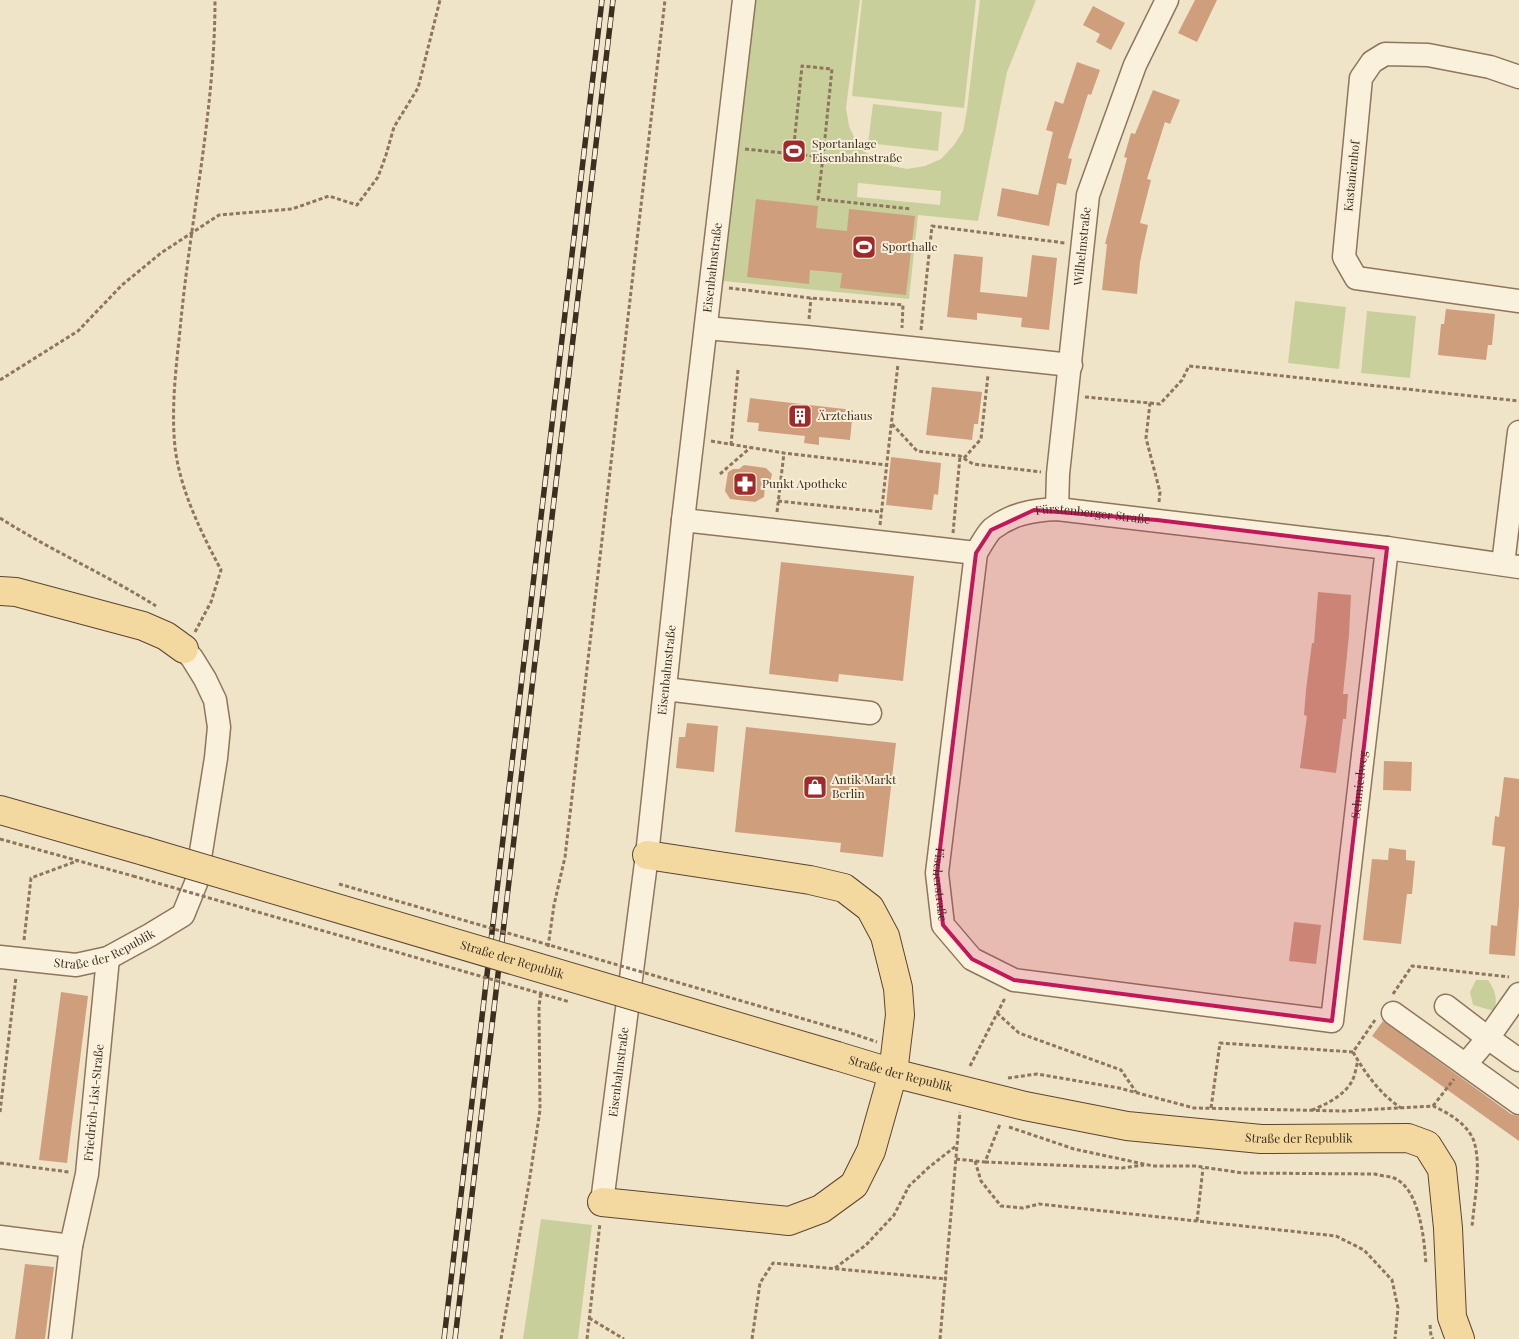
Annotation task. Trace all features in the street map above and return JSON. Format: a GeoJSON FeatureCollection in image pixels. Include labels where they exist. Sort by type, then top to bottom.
{"type":"FeatureCollection","features":[{"type":"Feature","properties":{"kind":"main road"},"geometry":{"type":"LineString","coordinates":[[0,591],[16,592],[143,626],[166,636],[184,649]]}},
{"type":"Feature","properties":{"kind":"main road","name":"Straße der Republik"},"geometry":{"type":"LineString","coordinates":[[0,810],[841,1044],[1025,1106],[1127,1126],[1262,1138],[1408,1138],[1427,1145],[1442,1169],[1448,1228],[1452,1338]]}},
{"type":"Feature","properties":{"kind":"main road"},"geometry":{"type":"LineString","coordinates":[[602,1202],[789,1221],[821,1209],[854,1185],[871,1151],[895,1061],[900,1015],[898,988],[885,936],[870,908],[844,888],[810,880],[647,855]]}},
{"type":"Feature","properties":{"kind":"street","name":"Eisenbahnstraße"},"geometry":{"type":"LineString","coordinates":[[602,1202],[647,855],[683,520],[744,0]]}},
{"type":"Feature","properties":{"kind":"street","name":"Wilhelmstraße"},"geometry":{"type":"LineString","coordinates":[[1057,509],[1058,474],[1088,195],[1135,65],[1167,0]]}},
{"type":"Feature","properties":{"kind":"street","name":"Kastanienhof"},"geometry":{"type":"LineString","coordinates":[[1519,77],[1490,67],[1428,55],[1386,54],[1372,62],[1361,78],[1344,257],[1356,278],[1519,301]]}},
{"type":"Feature","properties":{"kind":"street"},"geometry":{"type":"LineString","coordinates":[[706,328],[1071,365]]}},
{"type":"Feature","properties":{"kind":"street"},"geometry":{"type":"LineString","coordinates":[[1511,565],[1519,432]]}},
{"type":"Feature","properties":{"kind":"street","name":"Fürstenberger Straße"},"geometry":{"type":"LineString","coordinates":[[976,553],[991,530],[1015,516],[1034,510],[1057,509],[1387,548],[1511,565]]}},
{"type":"Feature","properties":{"kind":"street"},"geometry":{"type":"LineString","coordinates":[[683,520],[976,553]]}},
{"type":"Feature","properties":{"kind":"street","name":"Schmiedweg"},"geometry":{"type":"LineString","coordinates":[[1332,1021],[1387,548]]}},
{"type":"Feature","properties":{"kind":"street","name":"Fischerstraße"},"geometry":{"type":"LineString","coordinates":[[976,553],[937,874],[943,925],[972,960],[1014,980],[1332,1021]]}},
{"type":"Feature","properties":{"kind":"street","name":"Straße der Republik"},"geometry":{"type":"LineString","coordinates":[[14,963],[76,965],[108,958],[183,915],[196,883],[219,728],[215,700],[205,679],[184,649]]}},
{"type":"Feature","properties":{"kind":"street"},"geometry":{"type":"LineString","coordinates":[[665,689],[870,713]]}},
{"type":"Feature","properties":{"kind":"street","name":"Friedrich-List-Straße"},"geometry":{"type":"LineString","coordinates":[[60,1339],[71,1246],[87,1174],[108,958]]}},
{"type":"Feature","properties":{"kind":"street"},"geometry":{"type":"LineString","coordinates":[[1466,1064],[1488,1038],[1515,986]]}},
{"type":"Feature","properties":{"kind":"street"},"geometry":{"type":"LineString","coordinates":[[1446,1006],[1519,1060]]}},
{"type":"Feature","properties":{"kind":"street"},"geometry":{"type":"LineString","coordinates":[[1387,1009],[1519,1103]]}},
{"type":"Feature","properties":{"kind":"street"},"geometry":{"type":"LineString","coordinates":[[0,1237],[71,1246]]}},
{"type":"Feature","properties":{"kind":"path"},"geometry":{"type":"LineString","coordinates":[[184,649],[211,602],[221,570],[198,526],[182,479],[175,448],[174,418],[176,364],[188,249],[192,232],[213,63],[215,0]]}},
{"type":"Feature","properties":{"kind":"path"},"geometry":{"type":"LineString","coordinates":[[0,380],[78,331],[122,285],[161,252],[219,216],[292,209],[329,196],[358,205],[378,177],[394,127],[418,88],[440,0]]}},
{"type":"Feature","properties":{"kind":"path"},"geometry":{"type":"LineString","coordinates":[[547,951],[554,905],[565,857],[665,0]]}},
{"type":"Feature","properties":{"kind":"path"},"geometry":{"type":"LineString","coordinates":[[793,154],[802,66],[832,68],[818,199],[911,209]]}},
{"type":"Feature","properties":{"kind":"path"},"geometry":{"type":"LineString","coordinates":[[728,147],[823,157]]}},
{"type":"Feature","properties":{"kind":"path"},"geometry":{"type":"LineString","coordinates":[[879,542],[891,424],[910,349],[932,226],[1083,246]]}},
{"type":"Feature","properties":{"kind":"path"},"geometry":{"type":"LineString","coordinates":[[711,286],[811,298],[903,305],[910,349]]}},
{"type":"Feature","properties":{"kind":"path"},"geometry":{"type":"LineString","coordinates":[[964,458],[981,439],[989,357]]}},
{"type":"Feature","properties":{"kind":"path"},"geometry":{"type":"LineString","coordinates":[[1067,395],[1160,404],[1182,380],[1189,366],[1519,401]]}},
{"type":"Feature","properties":{"kind":"path"},"geometry":{"type":"LineString","coordinates":[[731,445],[738,370]]}},
{"type":"Feature","properties":{"kind":"path"},"geometry":{"type":"LineString","coordinates":[[1150,403],[1146,438],[1160,492],[1157,520]]}},
{"type":"Feature","properties":{"kind":"path"},"geometry":{"type":"LineString","coordinates":[[891,424],[917,452],[960,456],[973,464],[1058,474]]}},
{"type":"Feature","properties":{"kind":"path"},"geometry":{"type":"LineString","coordinates":[[693,438],[784,453],[886,465]]}},
{"type":"Feature","properties":{"kind":"path"},"geometry":{"type":"LineString","coordinates":[[720,474],[750,448]]}},
{"type":"Feature","properties":{"kind":"path"},"geometry":{"type":"LineString","coordinates":[[775,530],[784,453]]}},
{"type":"Feature","properties":{"kind":"path"},"geometry":{"type":"LineString","coordinates":[[951,550],[960,456]]}},
{"type":"Feature","properties":{"kind":"path"},"geometry":{"type":"LineString","coordinates":[[778,501],[882,512]]}},
{"type":"Feature","properties":{"kind":"path"},"geometry":{"type":"LineString","coordinates":[[0,518],[33,539],[160,608]]}},
{"type":"Feature","properties":{"kind":"path"},"geometry":{"type":"LineString","coordinates":[[0,839],[572,1003]]}},
{"type":"Feature","properties":{"kind":"path"},"geometry":{"type":"LineString","coordinates":[[0,1112],[16,977],[14,963],[31,878],[77,860]]}},
{"type":"Feature","properties":{"kind":"path"},"geometry":{"type":"LineString","coordinates":[[331,881],[895,1061]]}},
{"type":"Feature","properties":{"kind":"path"},"geometry":{"type":"LineString","coordinates":[[1352,1052],[1387,1009],[1412,966],[1515,986]]}},
{"type":"Feature","properties":{"kind":"path"},"geometry":{"type":"LineString","coordinates":[[970,1066],[1014,980]]}},
{"type":"Feature","properties":{"kind":"path"},"geometry":{"type":"LineString","coordinates":[[501,1339],[540,1110],[539,1007],[542,988]]}},
{"type":"Feature","properties":{"kind":"path"},"geometry":{"type":"LineString","coordinates":[[997,1013],[1019,1033],[1121,1070],[1136,1092]]}},
{"type":"Feature","properties":{"kind":"path"},"geometry":{"type":"LineString","coordinates":[[1211,1108],[1220,1043],[1352,1052]]}},
{"type":"Feature","properties":{"kind":"path"},"geometry":{"type":"LineString","coordinates":[[1352,1052],[1364,1071],[1391,1102],[1401,1108]]}},
{"type":"Feature","properties":{"kind":"path"},"geometry":{"type":"LineString","coordinates":[[1310,1110],[1321,1106],[1341,1093],[1352,1082],[1358,1061]]}},
{"type":"Feature","properties":{"kind":"path"},"geometry":{"type":"LineString","coordinates":[[1433,1106],[1444,1091]]}},
{"type":"Feature","properties":{"kind":"path"},"geometry":{"type":"LineString","coordinates":[[950,1111],[968,1116]]}},
{"type":"Feature","properties":{"kind":"path"},"geometry":{"type":"LineString","coordinates":[[940,1339],[947,1278],[960,1114]]}},
{"type":"Feature","properties":{"kind":"path"},"geometry":{"type":"LineString","coordinates":[[992,1122],[1074,1149],[1147,1165],[1203,1168],[1243,1173],[1375,1174],[1395,1178],[1405,1186],[1417,1206],[1426,1267]]}},
{"type":"Feature","properties":{"kind":"path"},"geometry":{"type":"LineString","coordinates":[[985,1162],[1000,1124]]}},
{"type":"Feature","properties":{"kind":"path"},"geometry":{"type":"LineString","coordinates":[[835,1268],[866,1245],[894,1215],[909,1186],[928,1168],[957,1146]]}},
{"type":"Feature","properties":{"kind":"path"},"geometry":{"type":"LineString","coordinates":[[956,1159],[1122,1168],[1147,1165]]}},
{"type":"Feature","properties":{"kind":"path"},"geometry":{"type":"LineString","coordinates":[[975,1161],[981,1180],[1001,1206],[1023,1208],[1039,1204],[1336,1236],[1364,1250],[1392,1280],[1398,1308],[1395,1339]]}},
{"type":"Feature","properties":{"kind":"path"},"geometry":{"type":"LineString","coordinates":[[0,1163],[87,1174]]}},
{"type":"Feature","properties":{"kind":"path"},"geometry":{"type":"LineString","coordinates":[[1197,1221],[1203,1168]]}},
{"type":"Feature","properties":{"kind":"path"},"geometry":{"type":"LineString","coordinates":[[586,1339],[602,1202]]}},
{"type":"Feature","properties":{"kind":"path"},"geometry":{"type":"LineString","coordinates":[[752,1339],[760,1283],[774,1263],[947,1278]]}},
{"type":"Feature","properties":{"kind":"path"},"geometry":{"type":"LineString","coordinates":[[589,1318],[624,1339]]}},
{"type":"Feature","properties":{"kind":"path"},"geometry":{"type":"LineString","coordinates":[[1430,1321],[1430,1336],[1452,1338]]}},
{"type":"Feature","properties":{"kind":"highlighted area"},"geometry":{"type":"Polygon","coordinates":[[[1034,510],[1157,520],[1387,548],[1332,1021],[1014,980],[972,959],[943,925],[937,873],[976,553],[991,530],[1034,510]]]}},
{"type":"Feature","properties":{"kind":"green space","name":"Sportanlage Eisenbahnstraße"},"geometry":{"type":"Polygon","coordinates":[[[756,0],[860,0],[846,108],[849,126],[855,139],[864,151],[877,161],[907,169],[925,166],[941,159],[954,145],[963,131],[980,0],[1036,0],[1007,72],[978,221],[918,215],[909,299],[723,281],[756,0]],[[858,183],[857,197],[940,205],[941,191],[858,183]]]}},
{"type":"Feature","properties":{"kind":"green space"},"geometry":{"type":"Polygon","coordinates":[[[862,0],[976,0],[964,108],[852,96],[862,0]]]}},
{"type":"Feature","properties":{"kind":"green space"},"geometry":{"type":"Polygon","coordinates":[[[873,104],[942,112],[938,151],[868,143],[873,104]]]}},
{"type":"Feature","properties":{"kind":"green space"},"geometry":{"type":"Polygon","coordinates":[[[1295,301],[1346,307],[1339,369],[1288,363],[1295,301]]]}},
{"type":"Feature","properties":{"kind":"green space"},"geometry":{"type":"Polygon","coordinates":[[[1367,311],[1416,316],[1410,378],[1361,373],[1367,311]]]}},
{"type":"Feature","properties":{"kind":"green space"},"geometry":{"type":"Polygon","coordinates":[[[1476,980],[1488,980],[1496,999],[1494,1011],[1473,1005],[1470,992],[1476,980]]]}},
{"type":"Feature","properties":{"kind":"green space"},"geometry":{"type":"Polygon","coordinates":[[[541,1219],[592,1225],[578,1339],[523,1339],[541,1219]]]}},
{"type":"Feature","properties":{"kind":"building"},"geometry":{"type":"Polygon","coordinates":[[[1195,0],[1217,0],[1197,42],[1178,33],[1195,0]]]}},
{"type":"Feature","properties":{"kind":"building"},"geometry":{"type":"Polygon","coordinates":[[[1093,6],[1125,23],[1111,50],[1096,42],[1100,34],[1083,25],[1093,6]]]}},
{"type":"Feature","properties":{"kind":"building"},"geometry":{"type":"Polygon","coordinates":[[[1077,62],[1100,70],[1091,95],[1088,94],[1068,158],[1072,159],[1066,185],[1057,183],[1049,226],[997,216],[1002,188],[1038,195],[1053,132],[1046,130],[1055,101],[1063,104],[1077,62]]]}},
{"type":"Feature","properties":{"kind":"building"},"geometry":{"type":"Polygon","coordinates":[[[1153,90],[1180,100],[1170,124],[1165,122],[1147,179],[1151,180],[1140,223],[1148,225],[1140,262],[1137,294],[1102,290],[1107,244],[1105,244],[1127,158],[1124,157],[1131,133],[1135,134],[1153,90]]]}},
{"type":"Feature","properties":{"kind":"building","name":"Sporthalle"},"geometry":{"type":"Polygon","coordinates":[[[756,199],[818,206],[816,228],[847,231],[849,209],[915,216],[906,295],[840,288],[842,273],[810,270],[809,284],[747,277],[756,199]]]}},
{"type":"Feature","properties":{"kind":"building"},"geometry":{"type":"Polygon","coordinates":[[[954,254],[983,257],[980,292],[1027,297],[1032,255],[1057,258],[1049,330],[1021,327],[1022,318],[977,313],[977,320],[947,317],[954,254]]]}},
{"type":"Feature","properties":{"kind":"building"},"geometry":{"type":"Polygon","coordinates":[[[1446,309],[1495,314],[1492,345],[1488,345],[1486,360],[1438,355],[1441,324],[1444,324],[1446,309]]]}},
{"type":"Feature","properties":{"kind":"building"},"geometry":{"type":"Polygon","coordinates":[[[932,387],[982,392],[978,424],[974,424],[972,440],[926,435],[932,387]]]}},
{"type":"Feature","properties":{"kind":"building","name":"Ärztehaus"},"geometry":{"type":"Polygon","coordinates":[[[750,398],[853,410],[850,440],[819,437],[819,445],[804,443],[805,436],[758,431],[759,423],[747,422],[750,398]]]}},
{"type":"Feature","properties":{"kind":"building"},"geometry":{"type":"Polygon","coordinates":[[[891,457],[941,463],[938,495],[934,494],[932,510],[886,505],[891,457]]]}},
{"type":"Feature","properties":{"kind":"building"},"geometry":{"type":"Polygon","coordinates":[[[744,465],[766,468],[772,474],[770,483],[765,486],[764,497],[755,502],[730,499],[725,491],[728,472],[733,469],[739,469],[744,465]]]}},
{"type":"Feature","properties":{"kind":"building"},"geometry":{"type":"Polygon","coordinates":[[[781,562],[914,576],[903,681],[839,674],[838,682],[769,674],[781,562]]]}},
{"type":"Feature","properties":{"kind":"building"},"geometry":{"type":"Polygon","coordinates":[[[1318,592],[1351,595],[1343,694],[1348,694],[1346,719],[1343,719],[1336,773],[1300,768],[1307,716],[1304,715],[1306,690],[1312,643],[1314,643],[1318,592]]]}},
{"type":"Feature","properties":{"kind":"building"},"geometry":{"type":"Polygon","coordinates":[[[687,723],[718,726],[714,772],[676,768],[679,737],[685,737],[687,723]]]}},
{"type":"Feature","properties":{"kind":"building","name":"Antik Markt Berlin"},"geometry":{"type":"Polygon","coordinates":[[[746,727],[896,743],[883,857],[840,852],[841,843],[735,832],[746,727]]]}},
{"type":"Feature","properties":{"kind":"building"},"geometry":{"type":"Polygon","coordinates":[[[1384,761],[1412,762],[1411,791],[1383,790],[1384,761]]]}},
{"type":"Feature","properties":{"kind":"building"},"geometry":{"type":"Polygon","coordinates":[[[1504,777],[1519,779],[1519,905],[1515,956],[1489,954],[1491,925],[1497,926],[1505,847],[1492,845],[1495,816],[1499,817],[1504,777]]]}},
{"type":"Feature","properties":{"kind":"building"},"geometry":{"type":"Polygon","coordinates":[[[1389,848],[1406,850],[1406,860],[1415,861],[1412,894],[1407,894],[1401,944],[1363,940],[1372,859],[1388,860],[1389,848]]]}},
{"type":"Feature","properties":{"kind":"building"},"geometry":{"type":"Polygon","coordinates":[[[1294,922],[1321,925],[1316,964],[1289,961],[1294,922]]]}},
{"type":"Feature","properties":{"kind":"building"},"geometry":{"type":"Polygon","coordinates":[[[61,992],[88,996],[67,1163],[39,1160],[61,992]]]}},
{"type":"Feature","properties":{"kind":"building"},"geometry":{"type":"Polygon","coordinates":[[[1383,1021],[1511,1114],[1519,1116],[1519,1141],[1372,1036],[1383,1021]]]}},
{"type":"Feature","properties":{"kind":"building"},"geometry":{"type":"Polygon","coordinates":[[[25,1264],[54,1267],[45,1339],[15,1339],[25,1264]]]}},
{"type":"Feature","properties":{"kind":"railway"},"geometry":{"type":"LineString","coordinates":[[444,1339],[602,0]]}},
{"type":"Feature","properties":{"kind":"railway"},"geometry":{"type":"LineString","coordinates":[[455,1339],[613,0]]}},
{"type":"Feature","properties":{"kind":"place","name":"Sportanlage Eisenbahnstraße"},"geometry":{"type":"Point","coordinates":[794,151]}},
{"type":"Feature","properties":{"kind":"place","name":"Sporthalle"},"geometry":{"type":"Point","coordinates":[864,247]}},
{"type":"Feature","properties":{"kind":"place","name":"Ärztehaus"},"geometry":{"type":"Point","coordinates":[800,416]}},
{"type":"Feature","properties":{"kind":"place","name":"Punkt Apotheke"},"geometry":{"type":"Point","coordinates":[745,484]}},
{"type":"Feature","properties":{"kind":"place","name":"Antik Markt Berlin"},"geometry":{"type":"Point","coordinates":[815,787]}}]}
